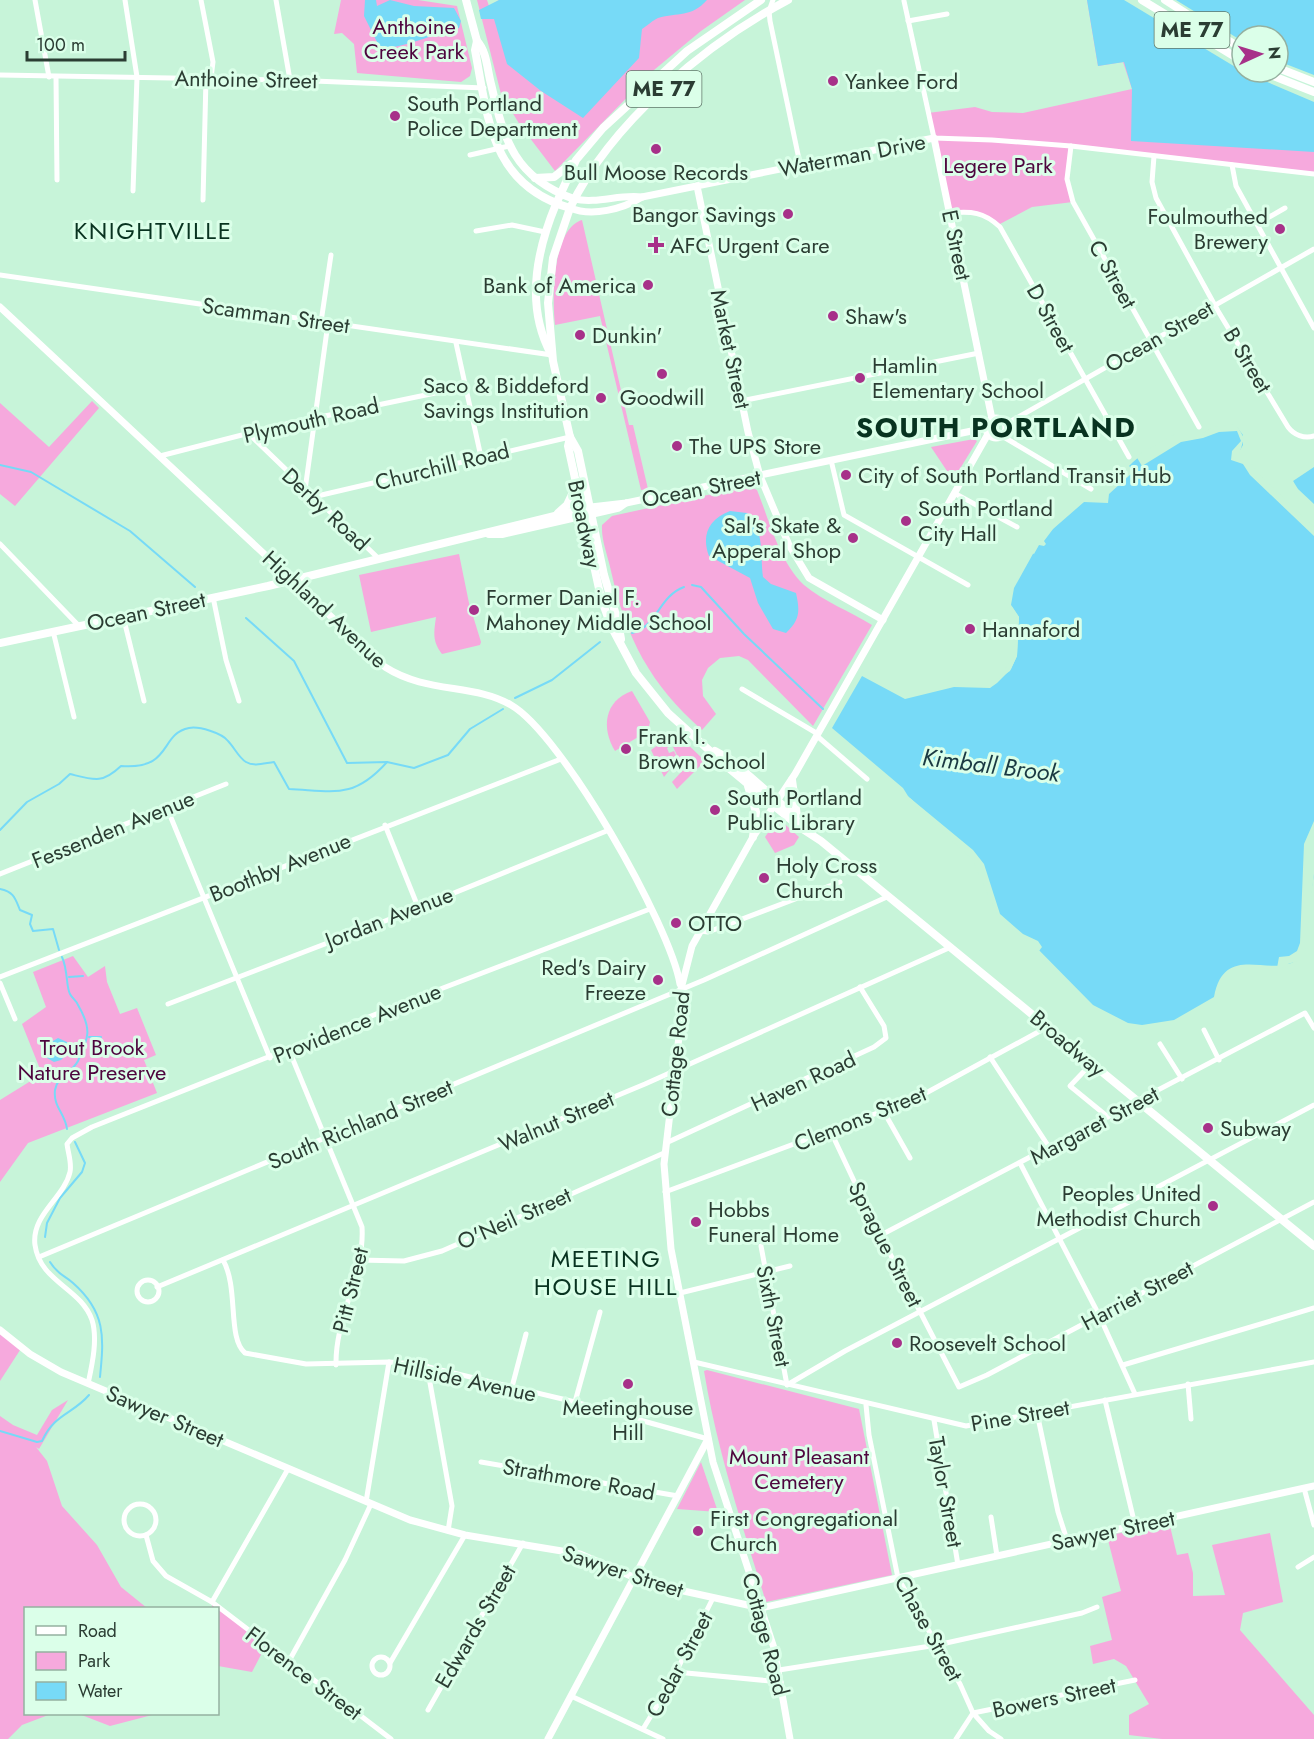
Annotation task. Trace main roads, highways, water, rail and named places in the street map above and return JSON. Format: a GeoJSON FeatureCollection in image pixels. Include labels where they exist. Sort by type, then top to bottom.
{"type":"FeatureCollection","features":[{"type":"Feature","properties":{"kind":"main road"},"geometry":{"type":"LineString","coordinates":[[466,0],[477,41],[475,50],[509,146],[522,168],[560,194]]}},
{"type":"Feature","properties":{"kind":"main road","name":"ME 77"},"geometry":{"type":"LineString","coordinates":[[560,194],[576,160],[603,128],[656,78],[704,38],[761,0]]}},
{"type":"Feature","properties":{"kind":"main road","name":"ME 77"},"geometry":{"type":"LineString","coordinates":[[574,199],[599,159],[652,100],[716,47],[788,0]]}},
{"type":"Feature","properties":{"kind":"main road","name":"ME 77"},"geometry":{"type":"LineString","coordinates":[[1142,0],[1230,54]]}},
{"type":"Feature","properties":{"kind":"main road","name":"ME 77"},"geometry":{"type":"LineString","coordinates":[[1165,0],[1230,41]]}},
{"type":"Feature","properties":{"kind":"main road"},"geometry":{"type":"LineString","coordinates":[[1290,73],[1314,82]]}},
{"type":"Feature","properties":{"kind":"main road"},"geometry":{"type":"LineString","coordinates":[[1290,83],[1314,92]]}},
{"type":"Feature","properties":{"kind":"main road"},"geometry":{"type":"LineString","coordinates":[[487,88],[497,149],[520,181],[541,197],[556,204]]}},
{"type":"Feature","properties":{"kind":"main road"},"geometry":{"type":"LineString","coordinates":[[532,177],[554,177],[576,160]]}},
{"type":"Feature","properties":{"kind":"main road","name":"Waterman Drive"},"geometry":{"type":"LineString","coordinates":[[560,194],[574,199]]}},
{"type":"Feature","properties":{"kind":"main road","name":"Broadway"},"geometry":{"type":"LineString","coordinates":[[552,355],[542,338],[536,291],[539,257],[545,232],[560,194]]}},
{"type":"Feature","properties":{"kind":"main road","name":"Broadway"},"geometry":{"type":"LineString","coordinates":[[574,199],[558,237],[550,269],[548,303],[553,336],[552,355],[570,437],[578,451],[604,575],[618,622],[621,644]]}},
{"type":"Feature","properties":{"kind":"main road","name":"Waterman Drive"},"geometry":{"type":"LineString","coordinates":[[556,204],[570,208]]}},
{"type":"Feature","properties":{"kind":"main road","name":"Broadway"},"geometry":{"type":"LineString","coordinates":[[570,437],[568,446],[601,598],[610,626],[629,663],[651,694],[746,782],[798,816],[821,841]]}},
{"type":"Feature","properties":{"kind":"main road"},"geometry":{"type":"LineString","coordinates":[[557,514],[567,505],[577,484]]}},
{"type":"Feature","properties":{"kind":"main road"},"geometry":{"type":"LineString","coordinates":[[484,534],[502,534],[592,510]]}},
{"type":"Feature","properties":{"kind":"main road"},"geometry":{"type":"LineString","coordinates":[[484,534],[557,514],[581,512]]}},
{"type":"Feature","properties":{"kind":"main road","name":"Ocean Street"},"geometry":{"type":"LineString","coordinates":[[0,644],[292,580],[484,534]]}},
{"type":"Feature","properties":{"kind":"main road","name":"Broadway"},"geometry":{"type":"LineString","coordinates":[[710,748],[730,760],[821,841],[1314,1246]]}},
{"type":"Feature","properties":{"kind":"main road"},"geometry":{"type":"LineString","coordinates":[[792,780],[798,816]]}},
{"type":"Feature","properties":{"kind":"main road"},"geometry":{"type":"LineString","coordinates":[[746,782],[756,812],[753,837]]}},
{"type":"Feature","properties":{"kind":"water"},"geometry":{"type":"Polygon","coordinates":[[[365,0],[376,0],[377,6],[390,0],[414,6],[454,8],[461,21],[459,28],[400,46],[380,48],[364,16],[365,0]]]}},
{"type":"Feature","properties":{"kind":"water"},"geometry":{"type":"Polygon","coordinates":[[[499,0],[707,0],[695,10],[658,18],[642,29],[639,58],[583,118],[541,91],[507,64],[494,19],[481,19],[479,10],[499,0]]]}},
{"type":"Feature","properties":{"kind":"water"},"geometry":{"type":"Polygon","coordinates":[[[1087,0],[1314,0],[1314,152],[1131,141],[1132,89],[1124,62],[1098,66],[1087,0]]]}},
{"type":"Feature","properties":{"kind":"water"},"geometry":{"type":"Polygon","coordinates":[[[1236,426],[1243,435],[1243,445],[1236,457],[1314,531],[1314,874],[1301,957],[1290,964],[1277,966],[1239,965],[1228,970],[1220,980],[1214,997],[1174,1020],[1142,1025],[1128,1023],[1093,1005],[1029,940],[998,915],[980,866],[908,796],[903,788],[832,728],[862,676],[905,699],[954,687],[990,688],[997,683],[1011,669],[1017,656],[1019,617],[1011,605],[1014,588],[1039,543],[1071,510],[1085,501],[1099,501],[1131,472],[1129,466],[1146,452],[1174,440],[1205,436],[1210,430],[1236,426]]]}},
{"type":"Feature","properties":{"kind":"water"},"geometry":{"type":"Polygon","coordinates":[[[1314,463],[1314,512],[1300,499],[1291,476],[1314,463]]]}},
{"type":"Feature","properties":{"kind":"water"},"geometry":{"type":"Polygon","coordinates":[[[730,511],[747,513],[757,528],[761,543],[763,577],[771,584],[796,593],[798,615],[786,633],[773,629],[758,603],[750,578],[709,556],[706,541],[709,529],[717,518],[730,511]]]}},
{"type":"Feature","properties":{"kind":"water"},"geometry":{"type":"Polygon","coordinates":[[[46,1037],[53,1041],[58,1038],[67,1042],[69,1052],[61,1060],[54,1062],[47,1058],[42,1039],[46,1037]]]}},
{"type":"Feature","properties":{"kind":"waterway","name":"Kimball Brook"},"geometry":{"type":"LineString","coordinates":[[0,465],[31,472],[130,531],[195,587]]}},
{"type":"Feature","properties":{"kind":"waterway","name":"Kimball Brook"},"geometry":{"type":"LineString","coordinates":[[692,585],[701,587],[744,634],[823,709]]}},
{"type":"Feature","properties":{"kind":"waterway","name":"Kimball Brook"},"geometry":{"type":"LineString","coordinates":[[632,633],[647,625],[669,597],[684,587]]}},
{"type":"Feature","properties":{"kind":"waterway","name":"Kimball Brook"},"geometry":{"type":"LineString","coordinates":[[246,618],[294,661],[347,763],[387,762],[414,768],[448,755],[470,729],[503,709]]}},
{"type":"Feature","properties":{"kind":"waterway","name":"Kimball Brook"},"geometry":{"type":"LineString","coordinates":[[515,698],[552,680],[600,642]]}},
{"type":"Feature","properties":{"kind":"waterway"},"geometry":{"type":"LineString","coordinates":[[0,830],[27,802],[59,784],[70,774],[97,779],[108,776],[121,766],[138,766],[149,763],[163,751],[173,737],[189,728],[204,729],[221,735],[246,762],[252,764],[274,762],[289,789],[330,791],[353,788],[364,783],[387,762]]}},
{"type":"Feature","properties":{"kind":"waterway"},"geometry":{"type":"LineString","coordinates":[[0,889],[11,894],[20,910],[32,915],[30,924],[33,931],[53,929],[59,950]]}},
{"type":"Feature","properties":{"kind":"waterway"},"geometry":{"type":"LineString","coordinates":[[62,957],[69,991],[87,1027],[87,1039],[78,1061],[59,1080],[55,1090],[57,1106],[67,1129]]}},
{"type":"Feature","properties":{"kind":"waterway"},"geometry":{"type":"LineString","coordinates":[[69,977],[83,976]]}},
{"type":"Feature","properties":{"kind":"waterway"},"geometry":{"type":"LineString","coordinates":[[89,1037],[101,1037]]}},
{"type":"Feature","properties":{"kind":"waterway"},"geometry":{"type":"LineString","coordinates":[[45,1237],[47,1223],[60,1198],[82,1172],[85,1163],[75,1142]]}},
{"type":"Feature","properties":{"kind":"waterway"},"geometry":{"type":"LineString","coordinates":[[50,1262],[84,1294],[97,1315],[102,1337],[100,1377]]}},
{"type":"Feature","properties":{"kind":"waterway"},"geometry":{"type":"LineString","coordinates":[[0,1431],[37,1442],[42,1441],[52,1425],[89,1395]]}},
{"type":"Feature","properties":{"kind":"place","name":"Yankee Ford"},"geometry":{"type":"Point","coordinates":[833,81]}},
{"type":"Feature","properties":{"kind":"place","name":"South Portland Police Department"},"geometry":{"type":"Point","coordinates":[395,116]}},
{"type":"Feature","properties":{"kind":"place","name":"Bull Moose Records"},"geometry":{"type":"Point","coordinates":[656,149]}},
{"type":"Feature","properties":{"kind":"place","name":"Bangor Savings"},"geometry":{"type":"Point","coordinates":[788,214]}},
{"type":"Feature","properties":{"kind":"place","name":"Foulmouthed Brewery"},"geometry":{"type":"Point","coordinates":[1280,229]}},
{"type":"Feature","properties":{"kind":"place","name":"AFC Urgent Care"},"geometry":{"type":"Point","coordinates":[656,245]}},
{"type":"Feature","properties":{"kind":"place","name":"Bank of America"},"geometry":{"type":"Point","coordinates":[648,285]}},
{"type":"Feature","properties":{"kind":"place","name":"Shaw's"},"geometry":{"type":"Point","coordinates":[833,316]}},
{"type":"Feature","properties":{"kind":"place","name":"Dunkin'"},"geometry":{"type":"Point","coordinates":[580,335]}},
{"type":"Feature","properties":{"kind":"place","name":"Goodwill"},"geometry":{"type":"Point","coordinates":[662,374]}},
{"type":"Feature","properties":{"kind":"place","name":"Hamlin Elementary School"},"geometry":{"type":"Point","coordinates":[860,378]}},
{"type":"Feature","properties":{"kind":"place","name":"Saco & Biddeford Savings Institution"},"geometry":{"type":"Point","coordinates":[601,398]}},
{"type":"Feature","properties":{"kind":"place","name":"The UPS Store"},"geometry":{"type":"Point","coordinates":[677,446]}},
{"type":"Feature","properties":{"kind":"place","name":"City of South Portland Transit Hub"},"geometry":{"type":"Point","coordinates":[846,475]}},
{"type":"Feature","properties":{"kind":"place","name":"South Portland City Hall"},"geometry":{"type":"Point","coordinates":[906,521]}},
{"type":"Feature","properties":{"kind":"place","name":"Sal's Skate & Apperal Shop"},"geometry":{"type":"Point","coordinates":[853,538]}},
{"type":"Feature","properties":{"kind":"place","name":"Former Daniel F. Mahoney Middle School"},"geometry":{"type":"Point","coordinates":[474,610]}},
{"type":"Feature","properties":{"kind":"place","name":"Hannaford"},"geometry":{"type":"Point","coordinates":[970,629]}},
{"type":"Feature","properties":{"kind":"place","name":"Frank I. Brown School"},"geometry":{"type":"Point","coordinates":[626,749]}},
{"type":"Feature","properties":{"kind":"place","name":"South Portland Public Library"},"geometry":{"type":"Point","coordinates":[715,810]}},
{"type":"Feature","properties":{"kind":"place","name":"Holy Cross Church"},"geometry":{"type":"Point","coordinates":[764,878]}},
{"type":"Feature","properties":{"kind":"place","name":"OTTO"},"geometry":{"type":"Point","coordinates":[676,923]}},
{"type":"Feature","properties":{"kind":"place","name":"Red's Dairy Freeze"},"geometry":{"type":"Point","coordinates":[658,980]}},
{"type":"Feature","properties":{"kind":"place","name":"Subway"},"geometry":{"type":"Point","coordinates":[1208,1128]}},
{"type":"Feature","properties":{"kind":"place","name":"Peoples United Methodist Church"},"geometry":{"type":"Point","coordinates":[1213,1206]}},
{"type":"Feature","properties":{"kind":"place","name":"Hobbs Funeral Home"},"geometry":{"type":"Point","coordinates":[696,1222]}},
{"type":"Feature","properties":{"kind":"place","name":"Roosevelt School"},"geometry":{"type":"Point","coordinates":[897,1343]}},
{"type":"Feature","properties":{"kind":"place","name":"Meetinghouse Hill"},"geometry":{"type":"Point","coordinates":[628,1384]}},
{"type":"Feature","properties":{"kind":"place","name":"First Congregational Church"},"geometry":{"type":"Point","coordinates":[698,1531]}},
{"type":"Feature","properties":{"kind":"district","name":"KNIGHTVILLE"},"geometry":{"type":"Point","coordinates":[153,230]}},
{"type":"Feature","properties":{"kind":"district","name":"SOUTH PORTLAND"},"geometry":{"type":"Point","coordinates":[996,427]}},
{"type":"Feature","properties":{"kind":"district","name":"MEETING HOUSE HILL"},"geometry":{"type":"Point","coordinates":[606,1272]}},
{"type":"Feature","properties":{"kind":"park label","name":"Anthoine Creek Park"},"geometry":{"type":"Point","coordinates":[414,38]}},
{"type":"Feature","properties":{"kind":"park label","name":"Legere Park"},"geometry":{"type":"Point","coordinates":[998,165]}},
{"type":"Feature","properties":{"kind":"park label","name":"Trout Brook Nature Preserve"},"geometry":{"type":"Point","coordinates":[92,1060]}},
{"type":"Feature","properties":{"kind":"park label","name":"Mount Pleasant Cemetery"},"geometry":{"type":"Point","coordinates":[799,1468]}}]}
